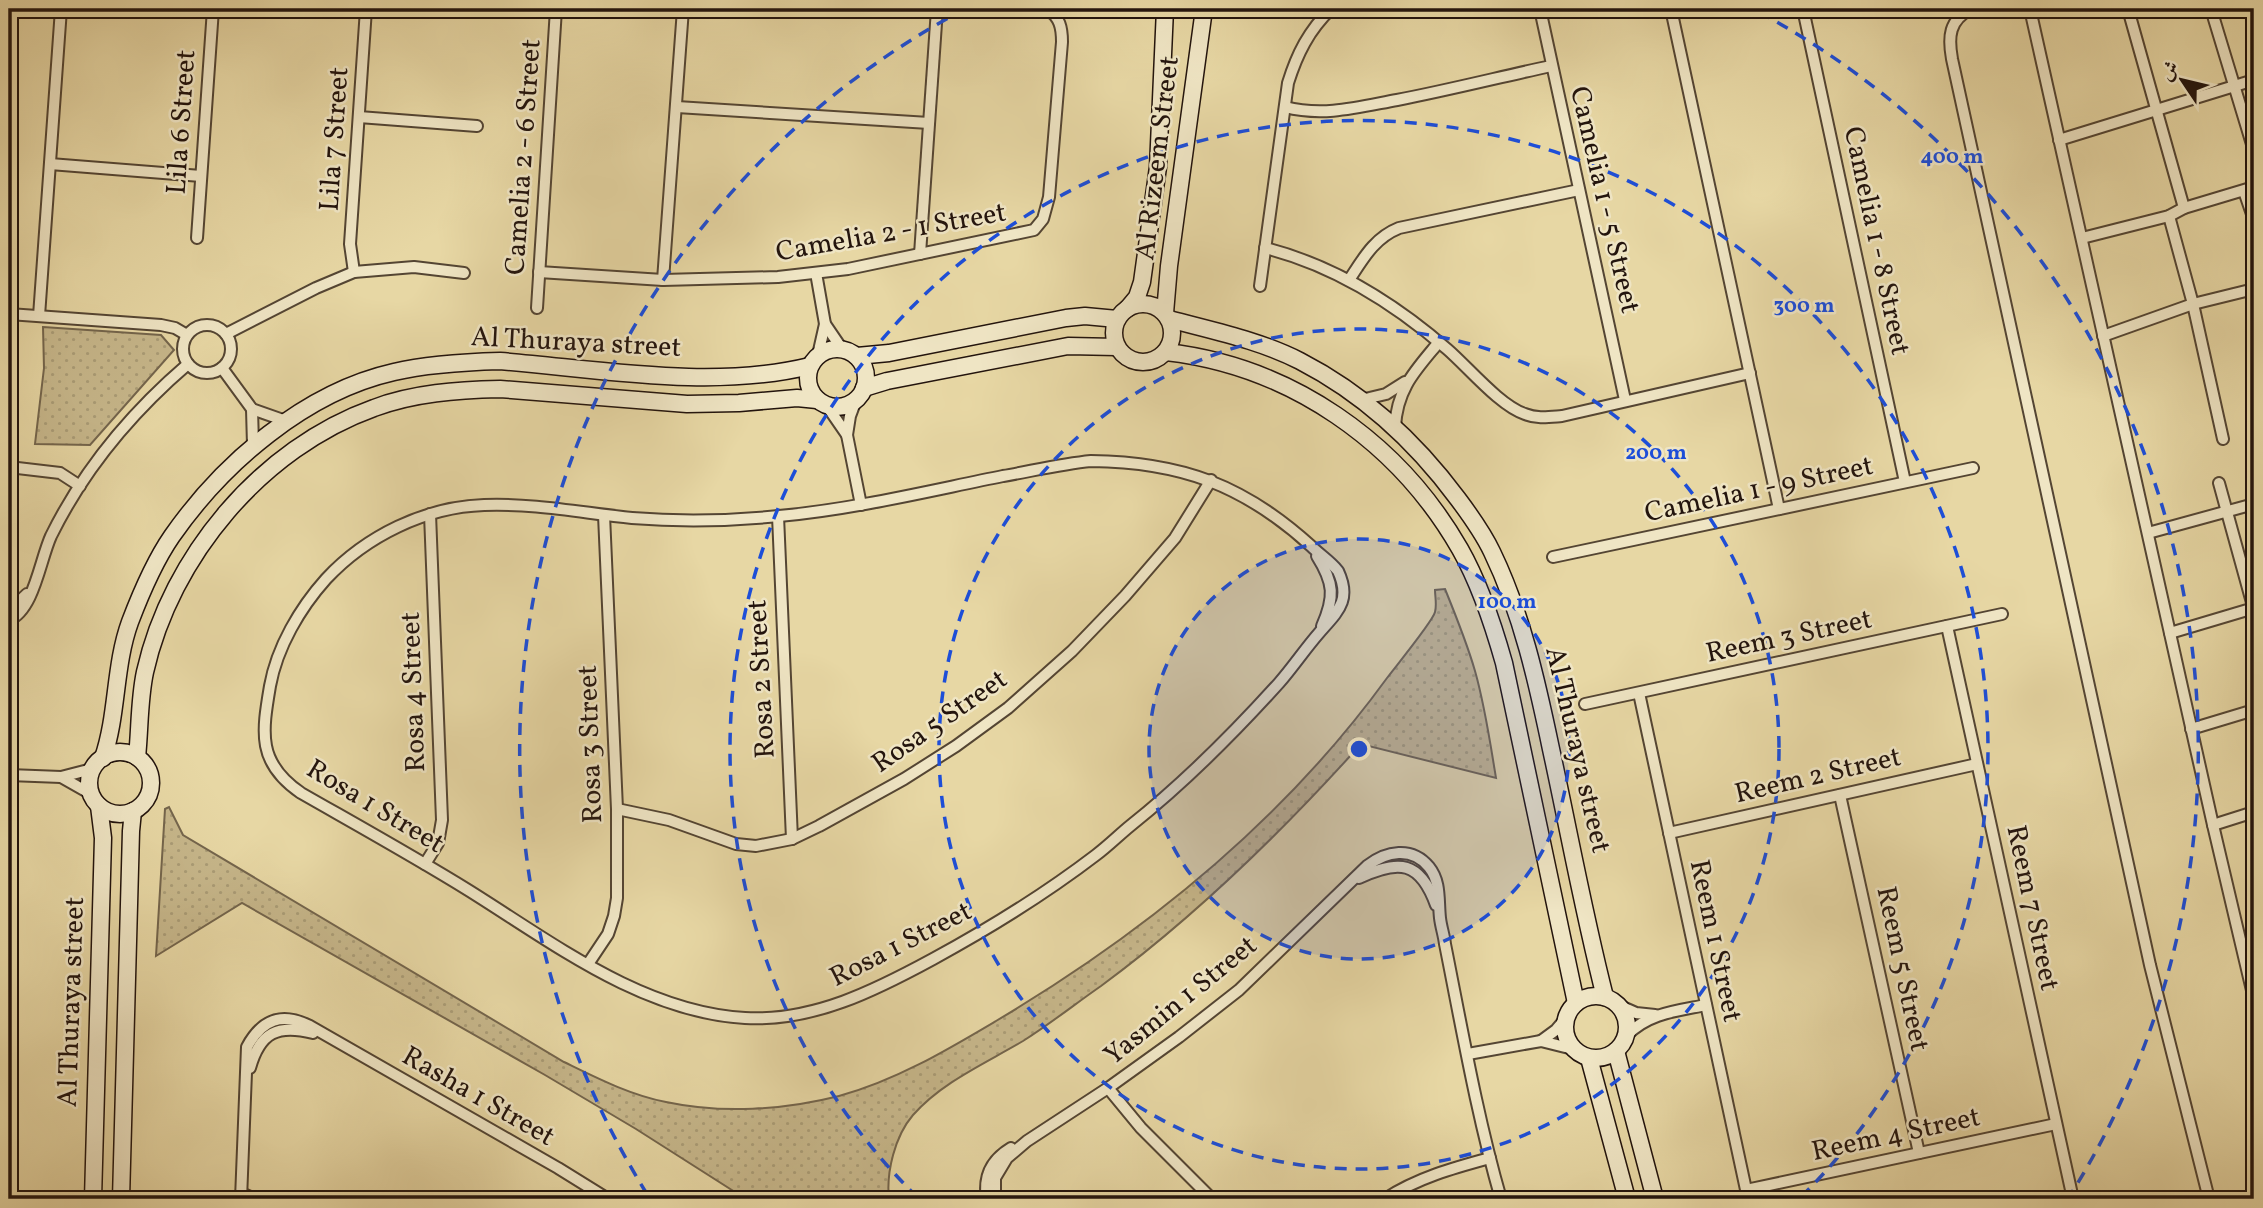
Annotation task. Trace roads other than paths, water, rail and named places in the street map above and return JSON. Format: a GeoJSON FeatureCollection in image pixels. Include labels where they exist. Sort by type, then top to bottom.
{"type":"FeatureCollection","features":[{"type":"Feature","properties":{"kind":"street"},"geometry":{"type":"LineString","coordinates":[[39,316],[61,9]]}},
{"type":"Feature","properties":{"kind":"street","name":"Lila 6 Street"},"geometry":{"type":"LineString","coordinates":[[197,238],[213,9]]}},
{"type":"Feature","properties":{"kind":"street","name":"Lila 7 Street"},"geometry":{"type":"LineString","coordinates":[[354,272],[351,244],[366,9]]}},
{"type":"Feature","properties":{"kind":"street","name":"Camelia 2 - 6 Street"},"geometry":{"type":"LineString","coordinates":[[537,307],[556,9]]}},
{"type":"Feature","properties":{"kind":"street"},"geometry":{"type":"LineString","coordinates":[[663,280],[683,9]]}},
{"type":"Feature","properties":{"kind":"street"},"geometry":{"type":"LineString","coordinates":[[920,254],[937,9]]}},
{"type":"Feature","properties":{"kind":"street","name":"Al Rizeem Street"},"geometry":{"type":"LineString","coordinates":[[1122,314],[1140,290],[1152,211],[1158,167],[1165,9]]}},
{"type":"Feature","properties":{"kind":"street","name":"Al Rizeem Street"},"geometry":{"type":"LineString","coordinates":[[1167,316],[1176,215],[1204,9]]}},
{"type":"Feature","properties":{"kind":"street"},"geometry":{"type":"LineString","coordinates":[[1260,286],[1288,83],[1296,57],[1317,24],[1331,9]]}},
{"type":"Feature","properties":{"kind":"street","name":"Camelia 1 - 5 Street"},"geometry":{"type":"LineString","coordinates":[[1540,9],[1625,400]]}},
{"type":"Feature","properties":{"kind":"street"},"geometry":{"type":"LineString","coordinates":[[1671,9],[1779,509]]}},
{"type":"Feature","properties":{"kind":"street","name":"Camelia 1 - 8 Street"},"geometry":{"type":"LineString","coordinates":[[1803,9],[1905,482]]}},
{"type":"Feature","properties":{"kind":"street"},"geometry":{"type":"LineString","coordinates":[[1970,9],[1954,23],[1948,40],[2150,965],[2209,1199]]}},
{"type":"Feature","properties":{"kind":"street"},"geometry":{"type":"LineString","coordinates":[[2030,9],[2254,999]]}},
{"type":"Feature","properties":{"kind":"street"},"geometry":{"type":"LineString","coordinates":[[2128,9],[2184,208]]}},
{"type":"Feature","properties":{"kind":"street"},"geometry":{"type":"LineString","coordinates":[[2211,9],[2254,151]]}},
{"type":"Feature","properties":{"kind":"street","name":"Camelia 2 - 1 Street"},"geometry":{"type":"LineString","coordinates":[[539,272],[663,280],[778,277],[816,273],[1025,233],[1040,225],[1049,197],[1062,42],[1059,20],[1049,10]]}},
{"type":"Feature","properties":{"kind":"street"},"geometry":{"type":"LineString","coordinates":[[1285,107],[1311,112],[1335,111],[1551,66]]}},
{"type":"Feature","properties":{"kind":"street"},"geometry":{"type":"LineString","coordinates":[[2059,140],[2254,80]]}},
{"type":"Feature","properties":{"kind":"street"},"geometry":{"type":"LineString","coordinates":[[677,107],[929,123]]}},
{"type":"Feature","properties":{"kind":"street"},"geometry":{"type":"LineString","coordinates":[[359,117],[477,126]]}},
{"type":"Feature","properties":{"kind":"street"},"geometry":{"type":"LineString","coordinates":[[50,164],[201,176]]}},
{"type":"Feature","properties":{"kind":"street"},"geometry":{"type":"LineString","coordinates":[[1158,167],[1183,170]]}},
{"type":"Feature","properties":{"kind":"street"},"geometry":{"type":"LineString","coordinates":[[2082,239],[2169,216],[2184,208],[2249,189],[2254,220]]}},
{"type":"Feature","properties":{"kind":"street"},"geometry":{"type":"LineString","coordinates":[[1349,280],[1372,246],[1399,228],[1579,190]]}},
{"type":"Feature","properties":{"kind":"street"},"geometry":{"type":"LineString","coordinates":[[1152,211],[1176,215]]}},
{"type":"Feature","properties":{"kind":"street"},"geometry":{"type":"LineString","coordinates":[[2169,216],[2193,304],[2223,439]]}},
{"type":"Feature","properties":{"kind":"street"},"geometry":{"type":"LineString","coordinates":[[1265,248],[1295,257],[1349,280],[1408,317],[1507,405],[1524,414],[1543,418],[1562,416],[1750,373]]}},
{"type":"Feature","properties":{"kind":"street"},"geometry":{"type":"LineString","coordinates":[[226,334],[316,288],[354,272],[414,267],[464,273]]}},
{"type":"Feature","properties":{"kind":"street"},"geometry":{"type":"LineString","coordinates":[[816,273],[825,324],[842,349]]}},
{"type":"Feature","properties":{"kind":"street"},"geometry":{"type":"LineString","coordinates":[[2103,336],[2193,304],[2254,289]]}},
{"type":"Feature","properties":{"kind":"street"},"geometry":{"type":"LineString","coordinates":[[814,361],[829,349],[842,349],[857,356],[889,353],[1066,318],[1122,314],[1147,304],[1167,316],[1173,332],[1166,352],[1154,361],[1140,363],[1127,358],[1117,347],[1114,333],[1122,314]]}},
{"type":"Feature","properties":{"kind":"street"},"geometry":{"type":"LineString","coordinates":[[9,314],[161,325],[175,328],[187,335]]}},
{"type":"Feature","properties":{"kind":"street","name":"Al Thuraya street"},"geometry":{"type":"LineString","coordinates":[[1167,316],[1231,335],[1299,361],[1361,400],[1422,453],[1471,516],[1492,550],[1528,649],[1612,1001]]}},
{"type":"Feature","properties":{"kind":"street"},"geometry":{"type":"LineString","coordinates":[[825,324],[808,384],[847,435]]}},
{"type":"Feature","properties":{"kind":"street"},"geometry":{"type":"LineString","coordinates":[[211,325],[226,334],[231,348],[222,368],[208,373],[193,369],[188,364],[183,349],[187,335],[194,328],[211,325]]}},
{"type":"Feature","properties":{"kind":"street"},"geometry":{"type":"LineString","coordinates":[[1395,427],[1398,403],[1408,380],[1439,342]]}},
{"type":"Feature","properties":{"kind":"street"},"geometry":{"type":"LineString","coordinates":[[822,403],[845,406],[860,394],[887,381],[1068,346],[1117,347]]}},
{"type":"Feature","properties":{"kind":"street","name":"Al Thuraya street"},"geometry":{"type":"LineString","coordinates":[[1166,352],[1220,360],[1262,375],[1314,400],[1391,461],[1431,505],[1455,541],[1493,621],[1576,1003]]}},
{"type":"Feature","properties":{"kind":"street"},"geometry":{"type":"LineString","coordinates":[[857,356],[864,368],[860,394],[850,416],[847,435],[861,505]]}},
{"type":"Feature","properties":{"kind":"street","name":"Al Thuraya street"},"geometry":{"type":"LineString","coordinates":[[98,763],[110,735],[121,653],[148,579],[172,537],[202,499],[253,445],[286,421],[365,381],[393,372],[434,366],[500,361],[689,376],[778,372],[814,361]]}},
{"type":"Feature","properties":{"kind":"street"},"geometry":{"type":"LineString","coordinates":[[9,620],[25,609],[51,537],[80,486],[127,422],[188,364]]}},
{"type":"Feature","properties":{"kind":"street"},"geometry":{"type":"LineString","coordinates":[[222,368],[251,409],[253,445]]}},
{"type":"Feature","properties":{"kind":"street"},"geometry":{"type":"LineString","coordinates":[[1361,400],[1386,394],[1408,380]]}},
{"type":"Feature","properties":{"kind":"street","name":"Al Thuraya street"},"geometry":{"type":"LineString","coordinates":[[137,757],[145,673],[172,592],[190,562],[250,488],[309,441],[341,422],[374,407],[401,400],[470,390],[500,389],[687,404],[807,398],[822,403]]}},
{"type":"Feature","properties":{"kind":"street"},"geometry":{"type":"LineString","coordinates":[[251,409],[286,421]]}},
{"type":"Feature","properties":{"kind":"street","name":"Rosa 1 Street"},"geometry":{"type":"LineString","coordinates":[[1091,461],[1133,462],[1211,480],[1270,513],[1294,530],[1312,548],[1325,569],[1331,588],[1330,607],[1318,633],[1296,665],[1221,744],[1185,780],[1099,854],[963,943],[858,997],[786,1016],[748,1018],[709,1014],[671,1005],[588,964],[289,785],[270,763],[265,729],[272,680],[282,648],[297,618],[338,566],[380,535],[430,514],[466,506],[502,505],[691,520],[778,516],[861,505],[1091,461]]}},
{"type":"Feature","properties":{"kind":"street"},"geometry":{"type":"LineString","coordinates":[[9,467],[60,473],[80,486]]}},
{"type":"Feature","properties":{"kind":"street","name":"Camelia 1 - 9 Street"},"geometry":{"type":"LineString","coordinates":[[1553,557],[1973,468]]}},
{"type":"Feature","properties":{"kind":"street","name":"Rosa 5 Street"},"geometry":{"type":"LineString","coordinates":[[617,809],[669,820],[736,844],[756,846],[792,839],[904,779],[1008,708],[1072,651],[1125,596],[1175,538],[1211,480]]}},
{"type":"Feature","properties":{"kind":"street"},"geometry":{"type":"LineString","coordinates":[[2170,633],[2254,608],[2219,482]]}},
{"type":"Feature","properties":{"kind":"street"},"geometry":{"type":"LineString","coordinates":[[2147,533],[2254,505]]}},
{"type":"Feature","properties":{"kind":"street","name":"Rosa 4 Street"},"geometry":{"type":"LineString","coordinates":[[425,864],[438,843],[442,820],[430,514]]}},
{"type":"Feature","properties":{"kind":"street","name":"Rosa 3 Street"},"geometry":{"type":"LineString","coordinates":[[588,964],[604,942],[614,916],[617,898],[617,809],[604,515]]}},
{"type":"Feature","properties":{"kind":"street","name":"Rosa 2 Street"},"geometry":{"type":"LineString","coordinates":[[778,516],[792,839]]}},
{"type":"Feature","properties":{"kind":"street"},"geometry":{"type":"LineString","coordinates":[[9,611],[33,586]]}},
{"type":"Feature","properties":{"kind":"street","name":"Reem 3 Street"},"geometry":{"type":"LineString","coordinates":[[1585,704],[2003,614]]}},
{"type":"Feature","properties":{"kind":"street","name":"Reem 7 Street"},"geometry":{"type":"LineString","coordinates":[[1947,626],[2073,1199]]}},
{"type":"Feature","properties":{"kind":"street","name":"Reem 1 Street"},"geometry":{"type":"LineString","coordinates":[[1639,693],[1747,1195]]}},
{"type":"Feature","properties":{"kind":"street"},"geometry":{"type":"LineString","coordinates":[[2191,729],[2254,710]]}},
{"type":"Feature","properties":{"kind":"street"},"geometry":{"type":"LineString","coordinates":[[9,775],[61,777],[120,752],[137,757],[145,764],[151,785],[142,805],[133,811],[115,814],[61,777]]}},
{"type":"Feature","properties":{"kind":"street"},"geometry":{"type":"LineString","coordinates":[[95,800],[89,786],[98,763]]}},
{"type":"Feature","properties":{"kind":"street","name":"Reem 2 Street"},"geometry":{"type":"LineString","coordinates":[[1669,833],[1977,764]]}},
{"type":"Feature","properties":{"kind":"street","name":"Reem 5 Street"},"geometry":{"type":"LineString","coordinates":[[1840,795],[1919,1153]]}},
{"type":"Feature","properties":{"kind":"street","name":"Al Thuraya street"},"geometry":{"type":"LineString","coordinates":[[93,1199],[103,838],[95,800]]}},
{"type":"Feature","properties":{"kind":"street","name":"Al Thuraya street"},"geometry":{"type":"LineString","coordinates":[[121,1199],[133,811]]}},
{"type":"Feature","properties":{"kind":"street"},"geometry":{"type":"LineString","coordinates":[[2213,825],[2254,812]]}},
{"type":"Feature","properties":{"kind":"street","name":"Yasmin 1 Street"},"geometry":{"type":"LineString","coordinates":[[987,1199],[986,1176],[999,1156],[1108,1088],[1239,990],[1351,882],[1392,866],[1407,868],[1420,876],[1429,888],[1440,918],[1501,1199]]}},
{"type":"Feature","properties":{"kind":"street"},"geometry":{"type":"LineString","coordinates":[[1468,1054],[1541,1041],[1556,1031],[1576,1003],[1585,998],[1595,996],[1636,1013],[1655,1015]]}},
{"type":"Feature","properties":{"kind":"street"},"geometry":{"type":"LineString","coordinates":[[1612,1001],[1625,1014],[1628,1024],[1626,1035]]}},
{"type":"Feature","properties":{"kind":"street"},"geometry":{"type":"LineString","coordinates":[[1541,1041],[1599,1059],[1616,1051],[1626,1035],[1655,1015],[1706,1004]]}},
{"type":"Feature","properties":{"kind":"street","name":"Rasha 1 Street"},"geometry":{"type":"LineString","coordinates":[[241,1196],[247,1047],[262,1026],[286,1018],[299,1020],[608,1199]]}},
{"type":"Feature","properties":{"kind":"street"},"geometry":{"type":"LineString","coordinates":[[1566,1018],[1565,1034],[1573,1049]]}},
{"type":"Feature","properties":{"kind":"street"},"geometry":{"type":"LineString","coordinates":[[1616,1051],[1656,1199]]}},
{"type":"Feature","properties":{"kind":"street"},"geometry":{"type":"LineString","coordinates":[[1589,1058],[1627,1199]]}},
{"type":"Feature","properties":{"kind":"street"},"geometry":{"type":"LineString","coordinates":[[1108,1088],[1141,1128],[1212,1199]]}},
{"type":"Feature","properties":{"kind":"street","name":"Reem 4 Street"},"geometry":{"type":"LineString","coordinates":[[1747,1195],[1919,1153],[2056,1124]]}},
{"type":"Feature","properties":{"kind":"street","name":"Yasmin 1 Street"},"geometry":{"type":"LineString","coordinates":[[995,1199],[995,1178],[1000,1167],[1027,1141]]}},
{"type":"Feature","properties":{"kind":"street"},"geometry":{"type":"LineString","coordinates":[[1385,1199],[1415,1182],[1490,1158]]}},
{"type":"Feature","properties":{"kind":"street"},"geometry":{"type":"LineString","coordinates":[[241,1196],[255,1199]]}}]}
